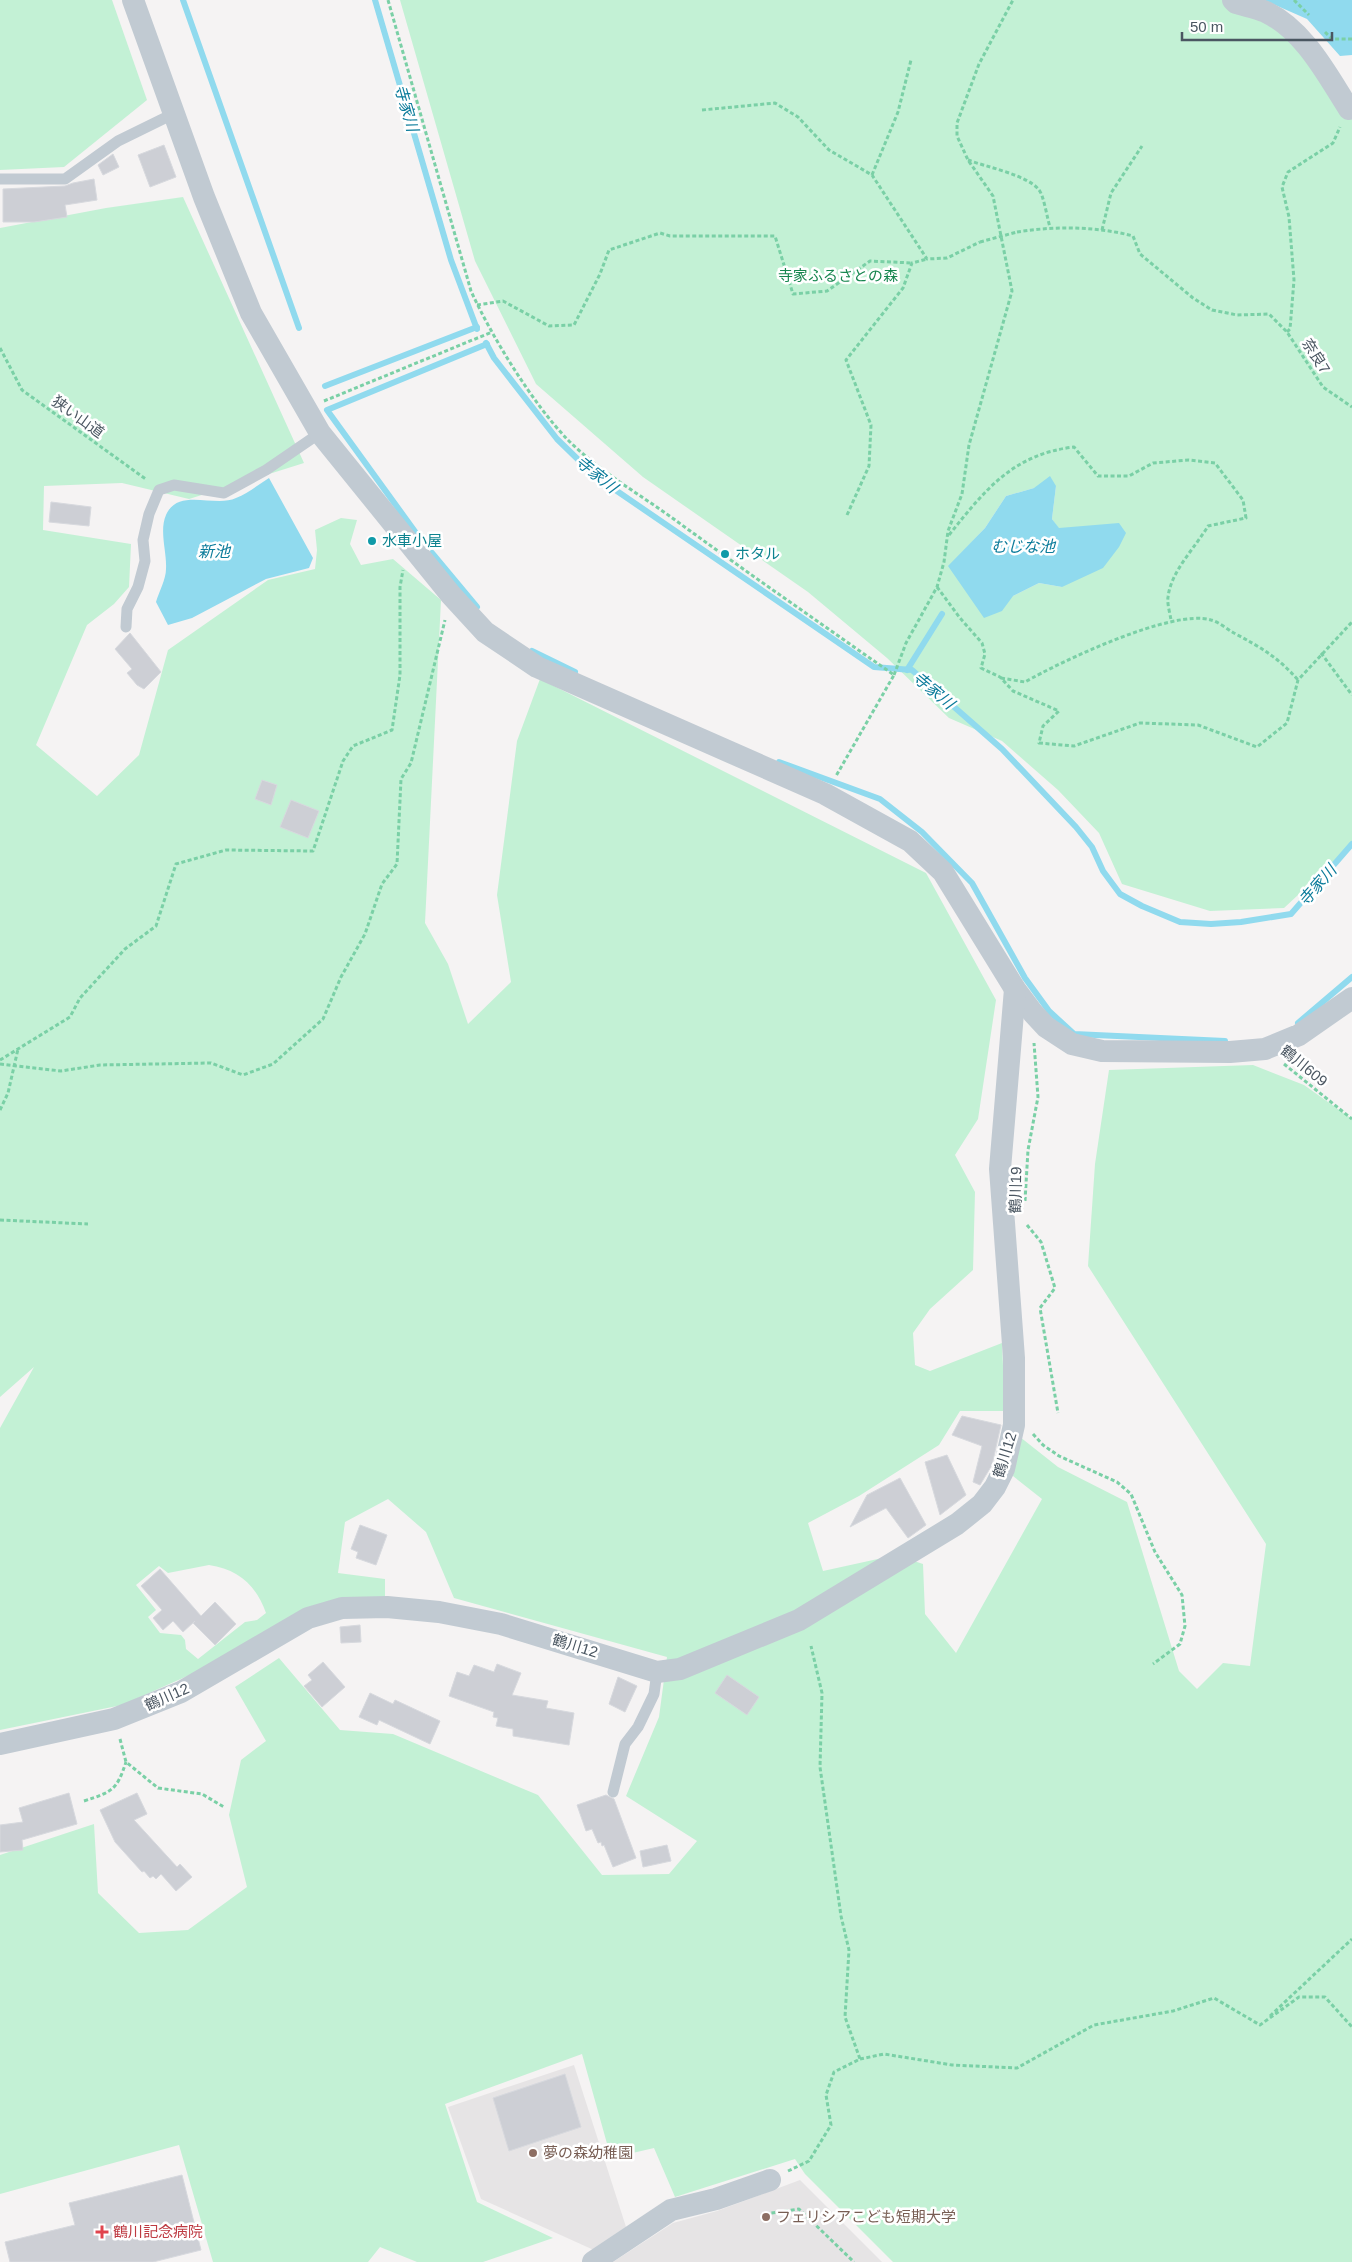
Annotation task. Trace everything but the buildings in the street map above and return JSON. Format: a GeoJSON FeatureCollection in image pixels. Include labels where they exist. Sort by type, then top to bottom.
{"type":"FeatureCollection","features":[{"type":"Feature","properties":{"kind":"street"},"geometry":{"type":"LineString","coordinates":[[133,0],[173,114],[251,313],[320,433],[451,595],[485,632],[537,667],[826,794],[910,842],[928,856],[943,872],[1015,989],[1033,1013],[1059,1037],[1086,1049],[1102,1051],[1230,1052],[1265,1049],[1299,1035],[1352,998]]}},
{"type":"Feature","properties":{"kind":"street"},"geometry":{"type":"LineString","coordinates":[[1233,0],[1236,3],[1266,12],[1294,32],[1318,62],[1349,109]]}},
{"type":"Feature","properties":{"kind":"street","name":"鶴川12"},"geometry":{"type":"LineString","coordinates":[[0,1744],[114,1719],[181,1692],[308,1618],[342,1608],[388,1607],[439,1612],[500,1624],[657,1672],[680,1669],[799,1620],[972,1513],[995,1487],[1008,1455],[1014,1425],[1014,1358],[1000,1169],[1015,989]]}},
{"type":"Feature","properties":{"kind":"street"},"geometry":{"type":"LineString","coordinates":[[594,2262],[671,2210],[716,2199],[770,2180]]}},
{"type":"Feature","properties":{"kind":"lane"},"geometry":{"type":"LineString","coordinates":[[0,179],[65,179],[118,141],[173,114]]}},
{"type":"Feature","properties":{"kind":"lane"},"geometry":{"type":"LineString","coordinates":[[126,627],[127,609],[138,587],[145,561],[143,540],[149,514],[159,490],[174,485],[224,493],[266,470],[320,433]]}},
{"type":"Feature","properties":{"kind":"lane"},"geometry":{"type":"LineString","coordinates":[[613,1792],[625,1744],[638,1727],[654,1694],[657,1672]]}},
{"type":"Feature","properties":{"kind":"path"},"geometry":{"type":"LineString","coordinates":[[388,0],[463,267],[477,305],[492,332],[537,401],[568,439],[602,470],[894,675]]}},
{"type":"Feature","properties":{"kind":"path"},"geometry":{"type":"LineString","coordinates":[[944,562],[948,531],[962,494],[969,445],[1012,291],[993,196],[968,160],[957,136],[957,124],[979,64],[1013,0]]}},
{"type":"Feature","properties":{"kind":"path"},"geometry":{"type":"LineString","coordinates":[[1332,39],[1352,39]]}},
{"type":"Feature","properties":{"kind":"path"},"geometry":{"type":"LineString","coordinates":[[872,176],[898,112],[911,60]]}},
{"type":"Feature","properties":{"kind":"path"},"geometry":{"type":"LineString","coordinates":[[702,110],[774,103],[798,117],[829,150],[872,176],[927,259]]}},
{"type":"Feature","properties":{"kind":"path"},"geometry":{"type":"LineString","coordinates":[[1287,332],[1290,329],[1294,280],[1289,217],[1282,187],[1288,172],[1333,143]]}},
{"type":"Feature","properties":{"kind":"path"},"geometry":{"type":"LineString","coordinates":[[477,305],[503,301],[548,326],[574,325],[600,274],[609,250],[660,233],[670,236],[775,236],[793,294],[826,291],[870,261],[912,263],[927,259],[947,258],[980,242],[1017,232],[1050,227],[1102,230],[1111,193],[1142,146]]}},
{"type":"Feature","properties":{"kind":"path"},"geometry":{"type":"LineString","coordinates":[[968,160],[996,171],[1017,175],[1039,190],[1050,227]]}},
{"type":"Feature","properties":{"kind":"path","name":"奈良7"},"geometry":{"type":"LineString","coordinates":[[1102,230],[1133,236],[1140,254],[1193,298],[1212,310],[1237,315],[1269,314],[1287,332],[1322,388],[1352,407]]}},
{"type":"Feature","properties":{"kind":"path"},"geometry":{"type":"LineString","coordinates":[[847,515],[869,466],[870,425],[846,360],[903,288],[912,263]]}},
{"type":"Feature","properties":{"kind":"path"},"geometry":{"type":"LineString","coordinates":[[306,408],[492,332]]}},
{"type":"Feature","properties":{"kind":"path","name":"狭い山道"},"geometry":{"type":"LineString","coordinates":[[0,348],[22,390],[159,490]]}},
{"type":"Feature","properties":{"kind":"path"},"geometry":{"type":"LineString","coordinates":[[826,794],[894,675],[906,643],[937,587],[944,562],[948,536],[973,505],[1014,466],[1059,449],[1074,447],[1098,476],[1129,476],[1153,463],[1189,460],[1215,463],[1243,500],[1246,518],[1208,526],[1195,548],[1178,569],[1168,597],[1171,620]]}},
{"type":"Feature","properties":{"kind":"path"},"geometry":{"type":"LineString","coordinates":[[0,1060],[70,1017],[80,998],[125,949],[156,926],[176,864],[226,850],[313,851],[343,761],[353,746],[392,730],[400,676],[400,587],[409,542]]}},
{"type":"Feature","properties":{"kind":"path"},"geometry":{"type":"LineString","coordinates":[[937,587],[982,643],[985,654],[982,668],[1000,678],[1014,691],[1059,711],[1043,726],[1039,743],[1074,746],[1140,723],[1198,725],[1257,747],[1286,723],[1298,680],[1321,653],[1352,622]]}},
{"type":"Feature","properties":{"kind":"path"},"geometry":{"type":"LineString","coordinates":[[0,1064],[61,1071],[100,1064],[211,1063],[243,1075],[273,1064],[323,1019],[341,977],[365,934],[382,884],[397,864],[400,778],[411,763],[451,595]]}},
{"type":"Feature","properties":{"kind":"path"},"geometry":{"type":"LineString","coordinates":[[1000,678],[1025,682],[1059,663],[1171,620],[1210,619],[1269,652],[1283,662],[1298,680]]}},
{"type":"Feature","properties":{"kind":"path"},"geometry":{"type":"LineString","coordinates":[[1321,653],[1352,695]]}},
{"type":"Feature","properties":{"kind":"path","name":"鶴川19"},"geometry":{"type":"LineString","coordinates":[[1026,1210],[1028,1150],[1038,1097],[1033,1013]]}},
{"type":"Feature","properties":{"kind":"path"},"geometry":{"type":"LineString","coordinates":[[0,1110],[8,1093],[18,1049]]}},
{"type":"Feature","properties":{"kind":"path","name":"鶴川609"},"geometry":{"type":"LineString","coordinates":[[1265,1049],[1352,1119]]}},
{"type":"Feature","properties":{"kind":"path","name":"鶴川19"},"geometry":{"type":"LineString","coordinates":[[1027,1218],[1027,1227],[1041,1242],[1056,1288],[1040,1308],[1058,1413]]}},
{"type":"Feature","properties":{"kind":"path"},"geometry":{"type":"LineString","coordinates":[[0,1220],[88,1224]]}},
{"type":"Feature","properties":{"kind":"path"},"geometry":{"type":"LineString","coordinates":[[1031,1432],[1043,1445],[1059,1456],[1117,1482],[1131,1494],[1155,1552],[1182,1595],[1185,1626],[1180,1644],[1153,1664]]}},
{"type":"Feature","properties":{"kind":"path"},"geometry":{"type":"LineString","coordinates":[[811,1646],[822,1693],[820,1767],[841,1916],[849,1950],[845,2017],[860,2059]]}},
{"type":"Feature","properties":{"kind":"path"},"geometry":{"type":"LineString","coordinates":[[84,1802],[109,1793],[119,1784],[126,1762],[114,1719]]}},
{"type":"Feature","properties":{"kind":"path"},"geometry":{"type":"LineString","coordinates":[[126,1762],[158,1788],[202,1794],[224,1807]]}},
{"type":"Feature","properties":{"kind":"path"},"geometry":{"type":"LineString","coordinates":[[1260,2025],[1352,1939]]}},
{"type":"Feature","properties":{"kind":"path"},"geometry":{"type":"LineString","coordinates":[[1260,2025],[1299,1997],[1325,1997],[1339,2010],[1352,2027]]}},
{"type":"Feature","properties":{"kind":"path"},"geometry":{"type":"LineString","coordinates":[[770,2180],[809,2161],[832,2125],[826,2095],[834,2072],[860,2059],[884,2054],[952,2065],[1017,2068],[1094,2024],[1173,2011],[1214,1998],[1260,2025]]}},
{"type":"Feature","properties":{"kind":"path"},"geometry":{"type":"LineString","coordinates":[[765,2214],[799,2209],[854,2262]]}},
{"type":"Feature","properties":{"kind":"shaded area","name":"夢の森幼稚園"},"geometry":{"type":"Polygon","coordinates":[[[574,2065],[627,2230],[596,2251],[481,2199],[448,2107],[574,2065]]]}},
{"type":"Feature","properties":{"kind":"shaded area","name":"フェリシアこども短期大学"},"geometry":{"type":"Polygon","coordinates":[[[800,2180],[882,2262],[613,2262],[673,2223],[717,2211],[800,2180]]]}},
{"type":"Feature","properties":{"kind":"green space"},"geometry":{"type":"Polygon","coordinates":[[[0,0],[112,0],[147,100],[64,167],[0,170],[0,0]]]}},
{"type":"Feature","properties":{"kind":"green space","name":"寺家ふるさとの森"},"geometry":{"type":"Polygon","coordinates":[[[400,0],[1242,0],[1352,95],[1352,845],[1284,908],[1210,911],[1122,884],[1099,833],[1058,790],[1002,741],[949,718],[887,658],[808,592],[643,477],[536,384],[475,261],[400,0]],[[1056,486],[1034,488],[1006,496],[985,528],[949,566],[1013,596],[1039,583],[1062,587],[1074,529],[1059,529],[1052,519],[1056,486]]]}},
{"type":"Feature","properties":{"kind":"green space"},"geometry":{"type":"Polygon","coordinates":[[[183,197],[304,463],[189,499],[122,483],[44,486],[43,530],[131,544],[129,587],[114,604],[87,625],[36,745],[97,796],[139,755],[168,650],[268,580],[315,569],[317,550],[315,530],[341,518],[357,520],[350,544],[361,565],[393,559],[441,600],[425,923],[448,964],[468,1024],[511,982],[497,895],[517,741],[540,679],[926,873],[996,1000],[978,1119],[955,1155],[975,1192],[973,1270],[930,1309],[913,1333],[915,1365],[930,1371],[1002,1343],[1005,1411],[960,1411],[939,1445],[859,1496],[808,1523],[823,1571],[896,1555],[923,1564],[925,1614],[956,1653],[1042,1499],[1013,1476],[1020,1437],[1058,1467],[1127,1502],[1179,1671],[1197,1689],[1223,1663],[1250,1666],[1266,1544],[1088,1266],[1095,1164],[1109,1070],[1253,1065],[1304,1085],[1352,1119],[1352,2262],[893,2262],[805,2174],[795,2159],[675,2197],[654,2148],[611,2158],[582,2054],[445,2104],[477,2202],[553,2238],[483,2262],[417,2262],[380,2247],[368,2262],[213,2262],[179,2145],[0,2194],[0,1855],[94,1824],[98,1893],[139,1933],[188,1930],[247,1887],[229,1815],[241,1760],[266,1741],[235,1687],[279,1658],[340,1730],[393,1734],[538,1795],[602,1875],[669,1874],[697,1841],[626,1796],[659,1717],[667,1657],[454,1598],[426,1532],[388,1499],[345,1522],[338,1573],[385,1579],[385,1597],[219,1662],[122,1705],[0,1730],[0,1428],[34,1367],[0,1397],[0,228],[106,208],[183,197]],[[209,1565],[168,1573],[159,1566],[136,1585],[156,1610],[148,1617],[160,1633],[181,1635],[185,1640],[186,1649],[198,1659],[245,1622],[257,1620],[266,1613],[257,1594],[245,1580],[229,1570],[209,1565]]]}},
{"type":"Feature","properties":{"kind":"water"},"geometry":{"type":"Polygon","coordinates":[[[1264,0],[1352,0],[1352,55],[1340,56],[1307,19],[1264,0]]]}},
{"type":"Feature","properties":{"kind":"water","name":"むじな池"},"geometry":{"type":"Polygon","coordinates":[[[1050,476],[1056,486],[1052,519],[1059,528],[1119,523],[1126,533],[1119,547],[1103,568],[1062,587],[1039,583],[1013,596],[1002,611],[984,618],[948,566],[985,528],[1006,496],[1034,488],[1050,476]]]}},
{"type":"Feature","properties":{"kind":"water","name":"新池"},"geometry":{"type":"Polygon","coordinates":[[[269,478],[313,558],[309,568],[266,579],[192,618],[168,625],[156,602],[166,573],[163,528],[166,515],[179,502],[188,500],[218,501],[236,498],[269,478]]]}},
{"type":"Feature","properties":{"kind":"waterway"},"geometry":{"type":"LineString","coordinates":[[183,0],[299,328]]}},
{"type":"Feature","properties":{"kind":"waterway","name":"寺家川"},"geometry":{"type":"LineString","coordinates":[[375,0],[451,260],[477,329]]}},
{"type":"Feature","properties":{"kind":"waterway"},"geometry":{"type":"LineString","coordinates":[[325,386],[477,327]]}},
{"type":"Feature","properties":{"kind":"waterway","name":"寺家川"},"geometry":{"type":"LineString","coordinates":[[486,343],[494,358],[557,439],[595,476],[874,667],[912,670],[1002,749],[1076,827],[1092,847],[1103,871],[1120,894],[1142,906],[1180,922],[1211,924],[1241,922],[1291,914],[1352,844]]}},
{"type":"Feature","properties":{"kind":"waterway"},"geometry":{"type":"LineString","coordinates":[[424,544],[327,410],[487,344]]}},
{"type":"Feature","properties":{"kind":"waterway"},"geometry":{"type":"LineString","coordinates":[[432,553],[477,607]]}},
{"type":"Feature","properties":{"kind":"waterway"},"geometry":{"type":"LineString","coordinates":[[907,670],[942,614]]}},
{"type":"Feature","properties":{"kind":"waterway"},"geometry":{"type":"LineString","coordinates":[[532,651],[575,672]]}},
{"type":"Feature","properties":{"kind":"waterway"},"geometry":{"type":"LineString","coordinates":[[779,762],[880,799],[922,832],[972,883],[1025,978],[1049,1011],[1074,1034],[1225,1041]]}},
{"type":"Feature","properties":{"kind":"waterway"},"geometry":{"type":"LineString","coordinates":[[1298,1023],[1352,977]]}},
{"type":"Feature","properties":{"kind":"place","name":"水車小屋"},"geometry":{"type":"Point","coordinates":[372,541]}},
{"type":"Feature","properties":{"kind":"place","name":"ホタル"},"geometry":{"type":"Point","coordinates":[725,554]}},
{"type":"Feature","properties":{"kind":"place","name":"夢の森幼稚園"},"geometry":{"type":"Point","coordinates":[533,2153]}},
{"type":"Feature","properties":{"kind":"place","name":"フェリシアこども短期大学"},"geometry":{"type":"Point","coordinates":[766,2217]}},
{"type":"Feature","properties":{"kind":"place","name":"鶴川記念病院"},"geometry":{"type":"Point","coordinates":[102,2232]}}]}
